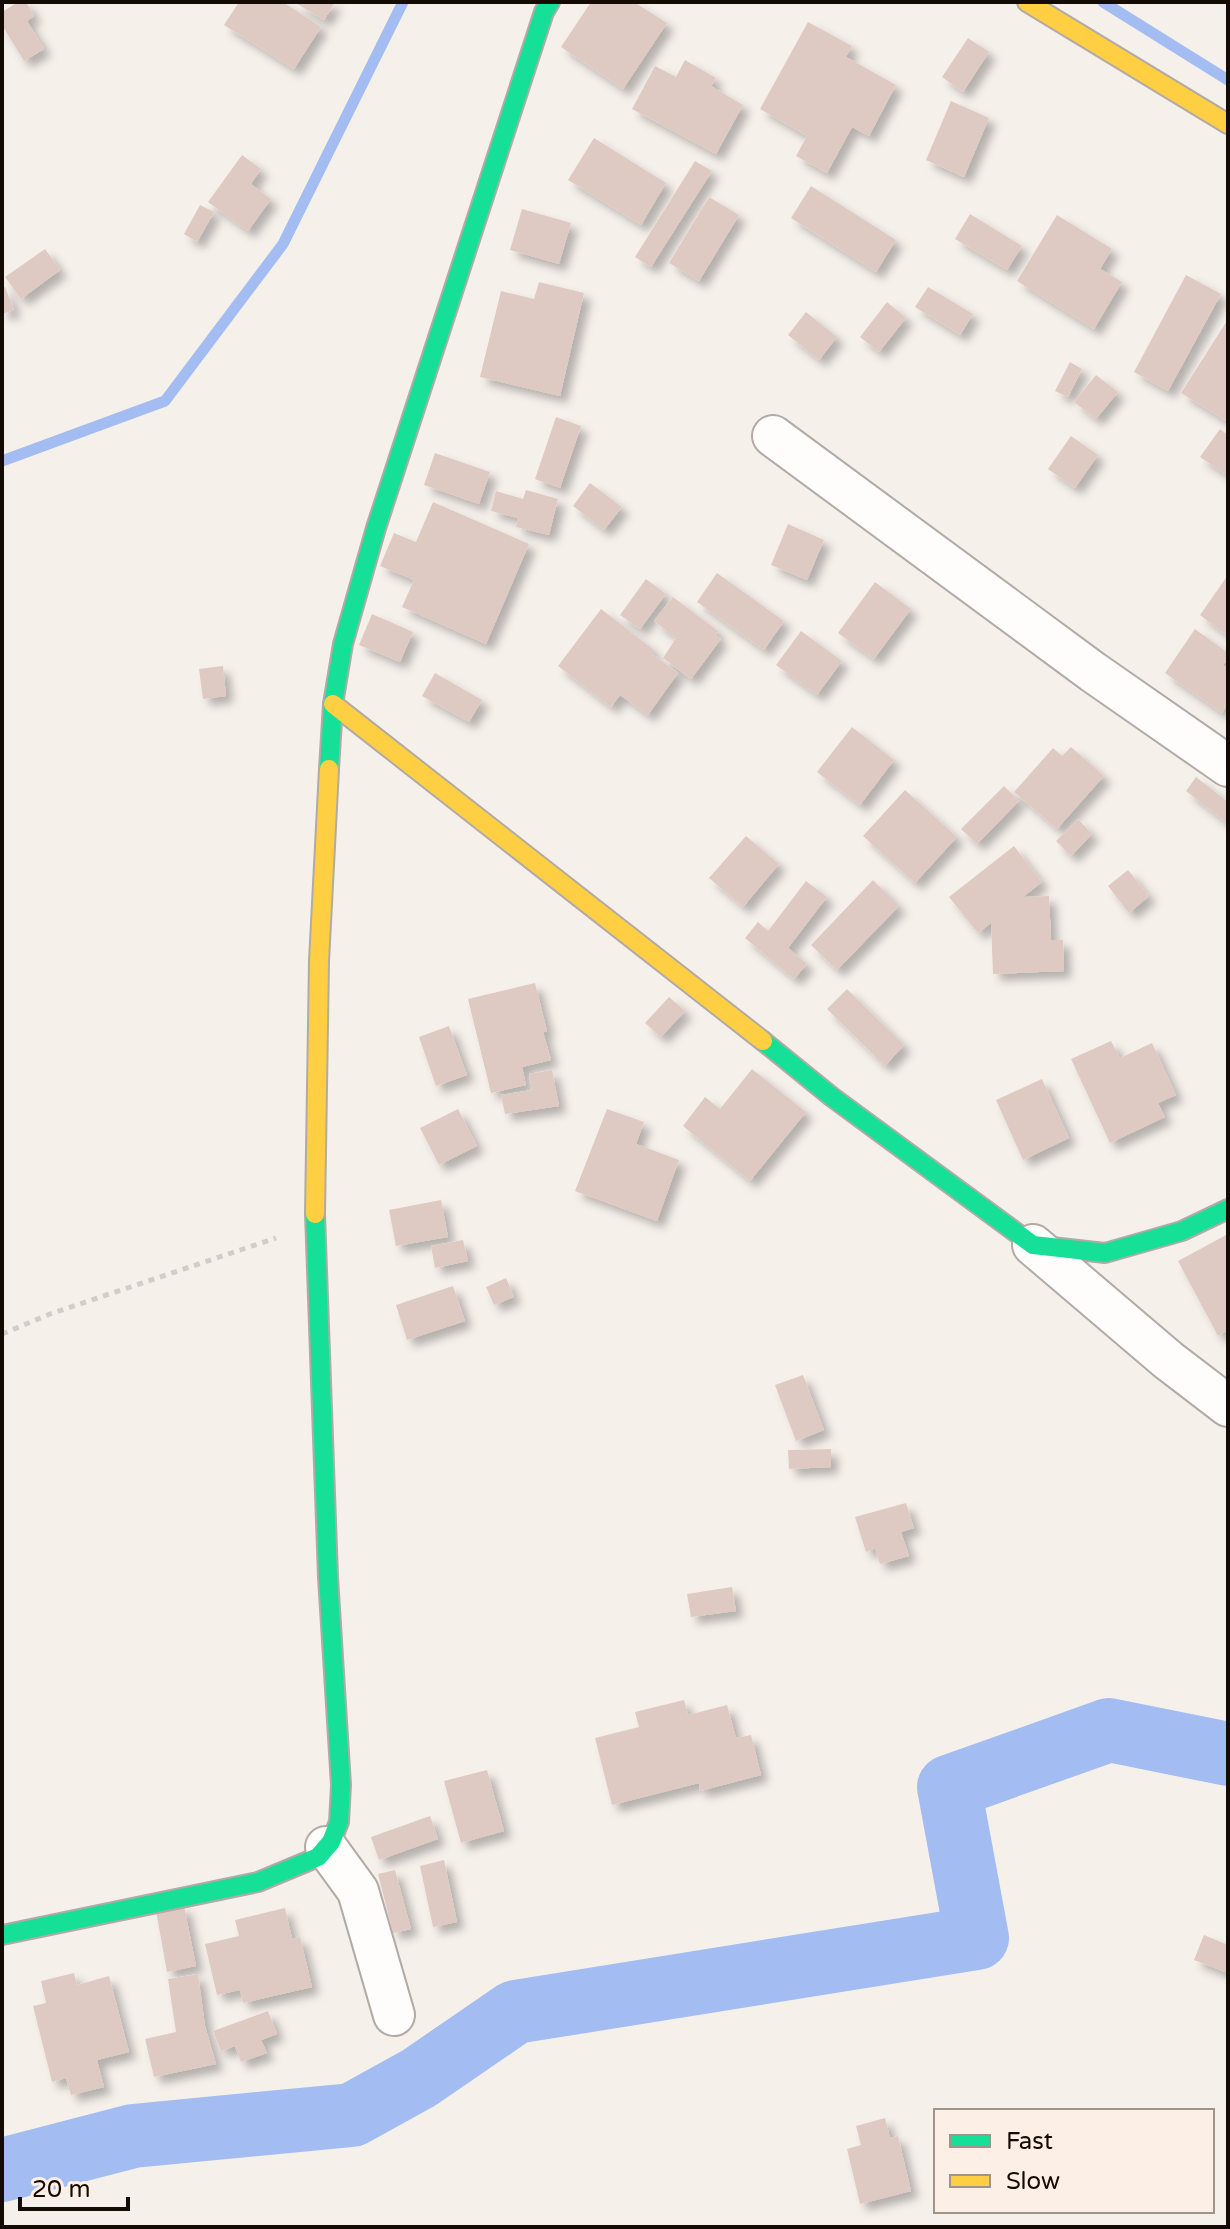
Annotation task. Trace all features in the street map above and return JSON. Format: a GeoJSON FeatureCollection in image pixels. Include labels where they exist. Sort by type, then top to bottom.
{"type":"FeatureCollection","features":[{"type":"Feature","properties":{"kind":"street"},"geometry":{"type":"LineString","coordinates":[[2,1935],[258,1882],[318,1857],[339,1822],[341,1785],[327,1546],[315,1225],[319,961],[333,704],[343,644],[376,528],[544,12],[550,2]]}},
{"type":"Feature","properties":{"kind":"street"},"geometry":{"type":"LineString","coordinates":[[1027,2],[1228,124]]}},
{"type":"Feature","properties":{"kind":"street"},"geometry":{"type":"LineString","coordinates":[[773,436],[1093,672],[1228,766]]}},
{"type":"Feature","properties":{"kind":"street"},"geometry":{"type":"LineString","coordinates":[[333,704],[682,974],[832,1097],[1033,1245],[1168,1360],[1228,1406]]}},
{"type":"Feature","properties":{"kind":"street"},"geometry":{"type":"LineString","coordinates":[[1033,1245],[1105,1253],[1182,1231],[1228,1209]]}},
{"type":"Feature","properties":{"kind":"street"},"geometry":{"type":"LineString","coordinates":[[326,1847],[358,1891],[394,2015]]}},
{"type":"Feature","properties":{"kind":"path"},"geometry":{"type":"LineString","coordinates":[[2,1334],[50,1314],[315,1225]]}},
{"type":"Feature","properties":{"kind":"building"},"geometry":{"type":"Polygon","coordinates":[[[18,2],[26,2],[34,16],[27,21],[44,49],[24,61],[2,25],[2,12],[18,2]]]}},
{"type":"Feature","properties":{"kind":"building"},"geometry":{"type":"Polygon","coordinates":[[[239,2],[283,2],[321,27],[294,69],[224,25],[239,2]]]}},
{"type":"Feature","properties":{"kind":"building"},"geometry":{"type":"Polygon","coordinates":[[[294,2],[335,2],[324,20],[294,2]]]}},
{"type":"Feature","properties":{"kind":"building"},"geometry":{"type":"Polygon","coordinates":[[[591,2],[634,2],[667,23],[623,89],[561,47],[591,2]]]}},
{"type":"Feature","properties":{"kind":"building"},"geometry":{"type":"Polygon","coordinates":[[[808,22],[852,46],[846,57],[896,85],[869,136],[852,127],[827,173],[796,156],[807,136],[760,109],[808,22]]]}},
{"type":"Feature","properties":{"kind":"building"},"geometry":{"type":"Polygon","coordinates":[[[968,38],[989,52],[963,92],[942,77],[968,38]]]}},
{"type":"Feature","properties":{"kind":"building"},"geometry":{"type":"Polygon","coordinates":[[[685,60],[716,78],[711,86],[743,105],[716,154],[632,109],[655,66],[676,77],[685,60]]]}},
{"type":"Feature","properties":{"kind":"building"},"geometry":{"type":"Polygon","coordinates":[[[951,101],[989,118],[964,177],[926,160],[951,101]]]}},
{"type":"Feature","properties":{"kind":"building"},"geometry":{"type":"Polygon","coordinates":[[[594,138],[666,183],[641,225],[568,180],[594,138]]]}},
{"type":"Feature","properties":{"kind":"building"},"geometry":{"type":"Polygon","coordinates":[[[242,155],[261,169],[251,184],[271,199],[248,231],[208,202],[242,155]]]}},
{"type":"Feature","properties":{"kind":"building"},"geometry":{"type":"Polygon","coordinates":[[[695,161],[712,171],[651,267],[635,257],[695,161]]]}},
{"type":"Feature","properties":{"kind":"building"},"geometry":{"type":"Polygon","coordinates":[[[811,186],[896,240],[876,272],[791,218],[811,186]]]}},
{"type":"Feature","properties":{"kind":"building"},"geometry":{"type":"Polygon","coordinates":[[[709,197],[739,215],[699,281],[669,263],[709,197]]]}},
{"type":"Feature","properties":{"kind":"building"},"geometry":{"type":"Polygon","coordinates":[[[200,205],[214,212],[197,242],[184,234],[200,205]]]}},
{"type":"Feature","properties":{"kind":"building"},"geometry":{"type":"Polygon","coordinates":[[[522,209],[571,223],[559,264],[510,250],[522,209]]]}},
{"type":"Feature","properties":{"kind":"building"},"geometry":{"type":"Polygon","coordinates":[[[970,214],[1022,246],[1007,270],[955,239],[970,214]]]}},
{"type":"Feature","properties":{"kind":"building"},"geometry":{"type":"Polygon","coordinates":[[[1057,215],[1112,249],[1100,269],[1122,282],[1094,329],[1017,281],[1057,215]]]}},
{"type":"Feature","properties":{"kind":"building"},"geometry":{"type":"Polygon","coordinates":[[[45,249],[60,270],[21,299],[5,277],[45,249]]]}},
{"type":"Feature","properties":{"kind":"building"},"geometry":{"type":"Polygon","coordinates":[[[1186,275],[1221,294],[1168,391],[1134,372],[1186,275]]]}},
{"type":"Feature","properties":{"kind":"building"},"geometry":{"type":"Polygon","coordinates":[[[539,282],[584,293],[560,396],[480,377],[501,291],[534,299],[539,282]]]}},
{"type":"Feature","properties":{"kind":"building"},"geometry":{"type":"Polygon","coordinates":[[[5,287],[14,310],[2,314],[2,288],[5,287]]]}},
{"type":"Feature","properties":{"kind":"building"},"geometry":{"type":"Polygon","coordinates":[[[928,287],[973,314],[960,335],[915,307],[928,287]]]}},
{"type":"Feature","properties":{"kind":"building"},"geometry":{"type":"Polygon","coordinates":[[[887,302],[906,318],[879,352],[860,337],[887,302]]]}},
{"type":"Feature","properties":{"kind":"building"},"geometry":{"type":"Polygon","coordinates":[[[806,312],[837,337],[819,360],[788,335],[806,312]]]}},
{"type":"Feature","properties":{"kind":"building"},"geometry":{"type":"Polygon","coordinates":[[[1228,319],[1228,422],[1181,393],[1228,319]]]}},
{"type":"Feature","properties":{"kind":"building"},"geometry":{"type":"Polygon","coordinates":[[[1070,362],[1082,369],[1068,397],[1055,391],[1070,362]]]}},
{"type":"Feature","properties":{"kind":"building"},"geometry":{"type":"Polygon","coordinates":[[[1096,375],[1118,392],[1096,419],[1074,402],[1096,375]]]}},
{"type":"Feature","properties":{"kind":"building"},"geometry":{"type":"Polygon","coordinates":[[[556,417],[581,426],[560,488],[535,479],[556,417]]]}},
{"type":"Feature","properties":{"kind":"building"},"geometry":{"type":"Polygon","coordinates":[[[1220,429],[1228,435],[1228,476],[1200,457],[1220,429]]]}},
{"type":"Feature","properties":{"kind":"building"},"geometry":{"type":"Polygon","coordinates":[[[1071,436],[1098,455],[1075,488],[1048,469],[1071,436]]]}},
{"type":"Feature","properties":{"kind":"building"},"geometry":{"type":"Polygon","coordinates":[[[435,453],[490,472],[479,504],[424,485],[435,453]]]}},
{"type":"Feature","properties":{"kind":"building"},"geometry":{"type":"Polygon","coordinates":[[[590,483],[622,507],[604,530],[573,506],[590,483]]]}},
{"type":"Feature","properties":{"kind":"building"},"geometry":{"type":"Polygon","coordinates":[[[526,490],[558,499],[549,535],[516,527],[518,518],[491,511],[496,491],[523,499],[526,490]]]}},
{"type":"Feature","properties":{"kind":"building"},"geometry":{"type":"Polygon","coordinates":[[[433,502],[529,544],[486,644],[402,607],[414,580],[380,566],[394,533],[416,542],[433,502]]]}},
{"type":"Feature","properties":{"kind":"building"},"geometry":{"type":"Polygon","coordinates":[[[788,524],[824,540],[807,580],[771,565],[788,524]]]}},
{"type":"Feature","properties":{"kind":"building"},"geometry":{"type":"Polygon","coordinates":[[[717,573],[784,621],[764,650],[697,602],[717,573]]]}},
{"type":"Feature","properties":{"kind":"building"},"geometry":{"type":"Polygon","coordinates":[[[1228,575],[1228,636],[1200,615],[1228,575]]]}},
{"type":"Feature","properties":{"kind":"building"},"geometry":{"type":"Polygon","coordinates":[[[646,579],[666,594],[640,629],[620,615],[646,579]]]}},
{"type":"Feature","properties":{"kind":"building"},"geometry":{"type":"Polygon","coordinates":[[[875,582],[911,609],[874,659],[838,633],[875,582]]]}},
{"type":"Feature","properties":{"kind":"building"},"geometry":{"type":"Polygon","coordinates":[[[673,597],[718,631],[715,635],[721,639],[691,679],[663,658],[676,638],[654,621],[673,597]]]}},
{"type":"Feature","properties":{"kind":"building"},"geometry":{"type":"Polygon","coordinates":[[[601,609],[678,673],[648,715],[620,695],[611,707],[558,666],[601,609]]]}},
{"type":"Feature","properties":{"kind":"building"},"geometry":{"type":"Polygon","coordinates":[[[372,614],[413,632],[400,662],[359,645],[372,614]]]}},
{"type":"Feature","properties":{"kind":"building"},"geometry":{"type":"Polygon","coordinates":[[[1195,629],[1228,653],[1223,665],[1228,669],[1228,704],[1222,713],[1165,673],[1195,629]]]}},
{"type":"Feature","properties":{"kind":"building"},"geometry":{"type":"Polygon","coordinates":[[[801,631],[842,661],[817,695],[776,665],[801,631]]]}},
{"type":"Feature","properties":{"kind":"building"},"geometry":{"type":"Polygon","coordinates":[[[223,666],[226,696],[203,699],[199,669],[223,666]]]}},
{"type":"Feature","properties":{"kind":"building"},"geometry":{"type":"Polygon","coordinates":[[[435,673],[482,700],[469,722],[422,696],[435,673]]]}},
{"type":"Feature","properties":{"kind":"building"},"geometry":{"type":"Polygon","coordinates":[[[852,727],[894,760],[860,805],[817,772],[852,727]]]}},
{"type":"Feature","properties":{"kind":"building"},"geometry":{"type":"Polygon","coordinates":[[[1071,747],[1104,776],[1057,829],[1014,792],[1053,748],[1062,756],[1071,747]]]}},
{"type":"Feature","properties":{"kind":"building"},"geometry":{"type":"Polygon","coordinates":[[[1196,777],[1228,802],[1228,824],[1186,791],[1196,777]]]}},
{"type":"Feature","properties":{"kind":"building"},"geometry":{"type":"Polygon","coordinates":[[[1004,786],[1019,801],[977,844],[961,829],[1004,786]]]}},
{"type":"Feature","properties":{"kind":"building"},"geometry":{"type":"Polygon","coordinates":[[[905,790],[957,837],[915,883],[863,836],[905,790]]]}},
{"type":"Feature","properties":{"kind":"building"},"geometry":{"type":"Polygon","coordinates":[[[1078,819],[1092,834],[1071,856],[1056,841],[1078,819]]]}},
{"type":"Feature","properties":{"kind":"building"},"geometry":{"type":"Polygon","coordinates":[[[746,836],[779,864],[743,907],[709,878],[746,836]]]}},
{"type":"Feature","properties":{"kind":"building"},"geometry":{"type":"Polygon","coordinates":[[[1014,846],[1042,882],[1023,897],[1049,896],[1051,940],[1063,940],[1064,971],[993,974],[991,923],[978,933],[949,897],[1014,846]]]}},
{"type":"Feature","properties":{"kind":"building"},"geometry":{"type":"Polygon","coordinates":[[[1128,870],[1149,896],[1129,913],[1108,886],[1128,870]]]}},
{"type":"Feature","properties":{"kind":"building"},"geometry":{"type":"Polygon","coordinates":[[[873,880],[899,906],[837,970],[811,945],[873,880]]]}},
{"type":"Feature","properties":{"kind":"building"},"geometry":{"type":"Polygon","coordinates":[[[806,881],[827,897],[788,948],[807,964],[794,979],[745,938],[758,922],[768,931],[806,881]]]}},
{"type":"Feature","properties":{"kind":"building"},"geometry":{"type":"Polygon","coordinates":[[[535,983],[551,1060],[522,1067],[526,1085],[491,1093],[468,999],[535,983]]]}},
{"type":"Feature","properties":{"kind":"building"},"geometry":{"type":"Polygon","coordinates":[[[847,989],[904,1045],[885,1066],[827,1009],[847,989]]]}},
{"type":"Feature","properties":{"kind":"building"},"geometry":{"type":"Polygon","coordinates":[[[669,997],[685,1011],[661,1037],[645,1023],[669,997]]]}},
{"type":"Feature","properties":{"kind":"building"},"geometry":{"type":"Polygon","coordinates":[[[449,1026],[467,1075],[436,1086],[419,1037],[449,1026]]]}},
{"type":"Feature","properties":{"kind":"building"},"geometry":{"type":"Polygon","coordinates":[[[1111,1041],[1120,1058],[1152,1043],[1176,1095],[1158,1103],[1165,1117],[1110,1143],[1071,1059],[1111,1041]]]}},
{"type":"Feature","properties":{"kind":"building"},"geometry":{"type":"Polygon","coordinates":[[[752,1069],[806,1112],[750,1181],[683,1126],[705,1097],[720,1109],[752,1069]]]}},
{"type":"Feature","properties":{"kind":"building"},"geometry":{"type":"Polygon","coordinates":[[[552,1070],[559,1106],[505,1114],[501,1095],[532,1090],[529,1074],[552,1070]]]}},
{"type":"Feature","properties":{"kind":"building"},"geometry":{"type":"Polygon","coordinates":[[[1042,1079],[1069,1138],[1023,1160],[996,1100],[1042,1079]]]}},
{"type":"Feature","properties":{"kind":"building"},"geometry":{"type":"Polygon","coordinates":[[[458,1109],[477,1146],[439,1165],[420,1128],[458,1109]]]}},
{"type":"Feature","properties":{"kind":"building"},"geometry":{"type":"Polygon","coordinates":[[[607,1109],[644,1122],[636,1144],[679,1160],[657,1221],[575,1191],[607,1109]]]}},
{"type":"Feature","properties":{"kind":"building"},"geometry":{"type":"Polygon","coordinates":[[[441,1200],[448,1237],[396,1246],[389,1210],[441,1200]]]}},
{"type":"Feature","properties":{"kind":"building"},"geometry":{"type":"Polygon","coordinates":[[[1228,1234],[1228,1330],[1218,1336],[1178,1261],[1228,1234]]]}},
{"type":"Feature","properties":{"kind":"building"},"geometry":{"type":"Polygon","coordinates":[[[463,1240],[468,1261],[435,1268],[431,1246],[463,1240]]]}},
{"type":"Feature","properties":{"kind":"building"},"geometry":{"type":"Polygon","coordinates":[[[506,1278],[514,1297],[494,1305],[486,1287],[506,1278]]]}},
{"type":"Feature","properties":{"kind":"building"},"geometry":{"type":"Polygon","coordinates":[[[453,1286],[465,1321],[407,1340],[396,1305],[453,1286]]]}},
{"type":"Feature","properties":{"kind":"building"},"geometry":{"type":"Polygon","coordinates":[[[803,1375],[824,1430],[796,1441],[775,1385],[803,1375]]]}},
{"type":"Feature","properties":{"kind":"building"},"geometry":{"type":"Polygon","coordinates":[[[831,1449],[831,1467],[789,1469],[788,1450],[831,1449]]]}},
{"type":"Feature","properties":{"kind":"building"},"geometry":{"type":"Polygon","coordinates":[[[906,1503],[914,1528],[901,1532],[909,1556],[880,1564],[875,1548],[866,1552],[855,1517],[906,1503]]]}},
{"type":"Feature","properties":{"kind":"building"},"geometry":{"type":"Polygon","coordinates":[[[732,1587],[736,1611],[691,1617],[687,1594],[732,1587]]]}},
{"type":"Feature","properties":{"kind":"building"},"geometry":{"type":"Polygon","coordinates":[[[684,1700],[688,1715],[727,1705],[736,1738],[751,1735],[761,1775],[700,1791],[699,1783],[612,1805],[595,1738],[639,1727],[635,1712],[684,1700]]]}},
{"type":"Feature","properties":{"kind":"building"},"geometry":{"type":"Polygon","coordinates":[[[487,1770],[504,1831],[461,1843],[444,1781],[487,1770]]]}},
{"type":"Feature","properties":{"kind":"building"},"geometry":{"type":"Polygon","coordinates":[[[430,1816],[438,1839],[379,1860],[371,1837],[430,1816]]]}},
{"type":"Feature","properties":{"kind":"building"},"geometry":{"type":"Polygon","coordinates":[[[444,1860],[457,1922],[433,1927],[420,1866],[444,1860]]]}},
{"type":"Feature","properties":{"kind":"building"},"geometry":{"type":"Polygon","coordinates":[[[395,1870],[411,1929],[393,1933],[378,1874],[395,1870]]]}},
{"type":"Feature","properties":{"kind":"building"},"geometry":{"type":"Polygon","coordinates":[[[184,1906],[196,1966],[167,1972],[156,1911],[184,1906]]]}},
{"type":"Feature","properties":{"kind":"building"},"geometry":{"type":"Polygon","coordinates":[[[285,1908],[292,1939],[300,1937],[312,1987],[243,2003],[240,1990],[217,1995],[205,1944],[239,1936],[235,1920],[285,1908]]]}},
{"type":"Feature","properties":{"kind":"building"},"geometry":{"type":"Polygon","coordinates":[[[1204,1935],[1228,1945],[1228,1973],[1194,1960],[1204,1935]]]}},
{"type":"Feature","properties":{"kind":"building"},"geometry":{"type":"Polygon","coordinates":[[[74,1973],[77,1985],[109,1976],[129,2052],[97,2060],[104,2087],[71,2095],[66,2078],[52,2082],[33,2006],[46,2003],[41,1981],[74,1973]]]}},
{"type":"Feature","properties":{"kind":"building"},"geometry":{"type":"Polygon","coordinates":[[[198,1974],[205,2026],[216,2064],[154,2077],[145,2039],[176,2032],[168,1979],[198,1974]]]}},
{"type":"Feature","properties":{"kind":"building"},"geometry":{"type":"Polygon","coordinates":[[[268,2011],[277,2034],[261,2040],[267,2053],[241,2062],[235,2046],[221,2051],[213,2031],[268,2011]]]}},
{"type":"Feature","properties":{"kind":"building"},"geometry":{"type":"Polygon","coordinates":[[[885,2118],[890,2138],[898,2136],[911,2191],[860,2204],[847,2149],[861,2145],[856,2126],[885,2118]]]}},
{"type":"Feature","properties":{"kind":"waterway"},"geometry":{"type":"LineString","coordinates":[[2,461],[165,401],[283,244],[403,2]]}},
{"type":"Feature","properties":{"kind":"waterway"},"geometry":{"type":"LineString","coordinates":[[1103,2],[1228,80]]}},
{"type":"Feature","properties":{"kind":"waterway"},"geometry":{"type":"LineString","coordinates":[[2,2170],[133,2136],[352,2115],[419,2078],[515,2012],[977,1938],[949,1787],[1109,1730],[1228,1754]]}},
{"type":"Feature","properties":{"kind":"traffic: fast"},"geometry":{"type":"LineString","coordinates":[[329,769],[333,704],[343,644],[376,528],[544,12],[550,2]]}},
{"type":"Feature","properties":{"kind":"traffic: fast"},"geometry":{"type":"LineString","coordinates":[[763,1041],[832,1097],[1033,1245],[1105,1253],[1182,1231],[1228,1209]]}},
{"type":"Feature","properties":{"kind":"traffic: fast"},"geometry":{"type":"LineString","coordinates":[[2,1935],[258,1882],[318,1857],[331,1842],[339,1822],[341,1785],[328,1577],[315,1214]]}},
{"type":"Feature","properties":{"kind":"traffic: slow"},"geometry":{"type":"LineString","coordinates":[[1027,2],[1228,124]]}},
{"type":"Feature","properties":{"kind":"traffic: slow"},"geometry":{"type":"LineString","coordinates":[[333,704],[763,1041]]}},
{"type":"Feature","properties":{"kind":"traffic: slow"},"geometry":{"type":"LineString","coordinates":[[315,1214],[319,961],[329,769]]}}]}
